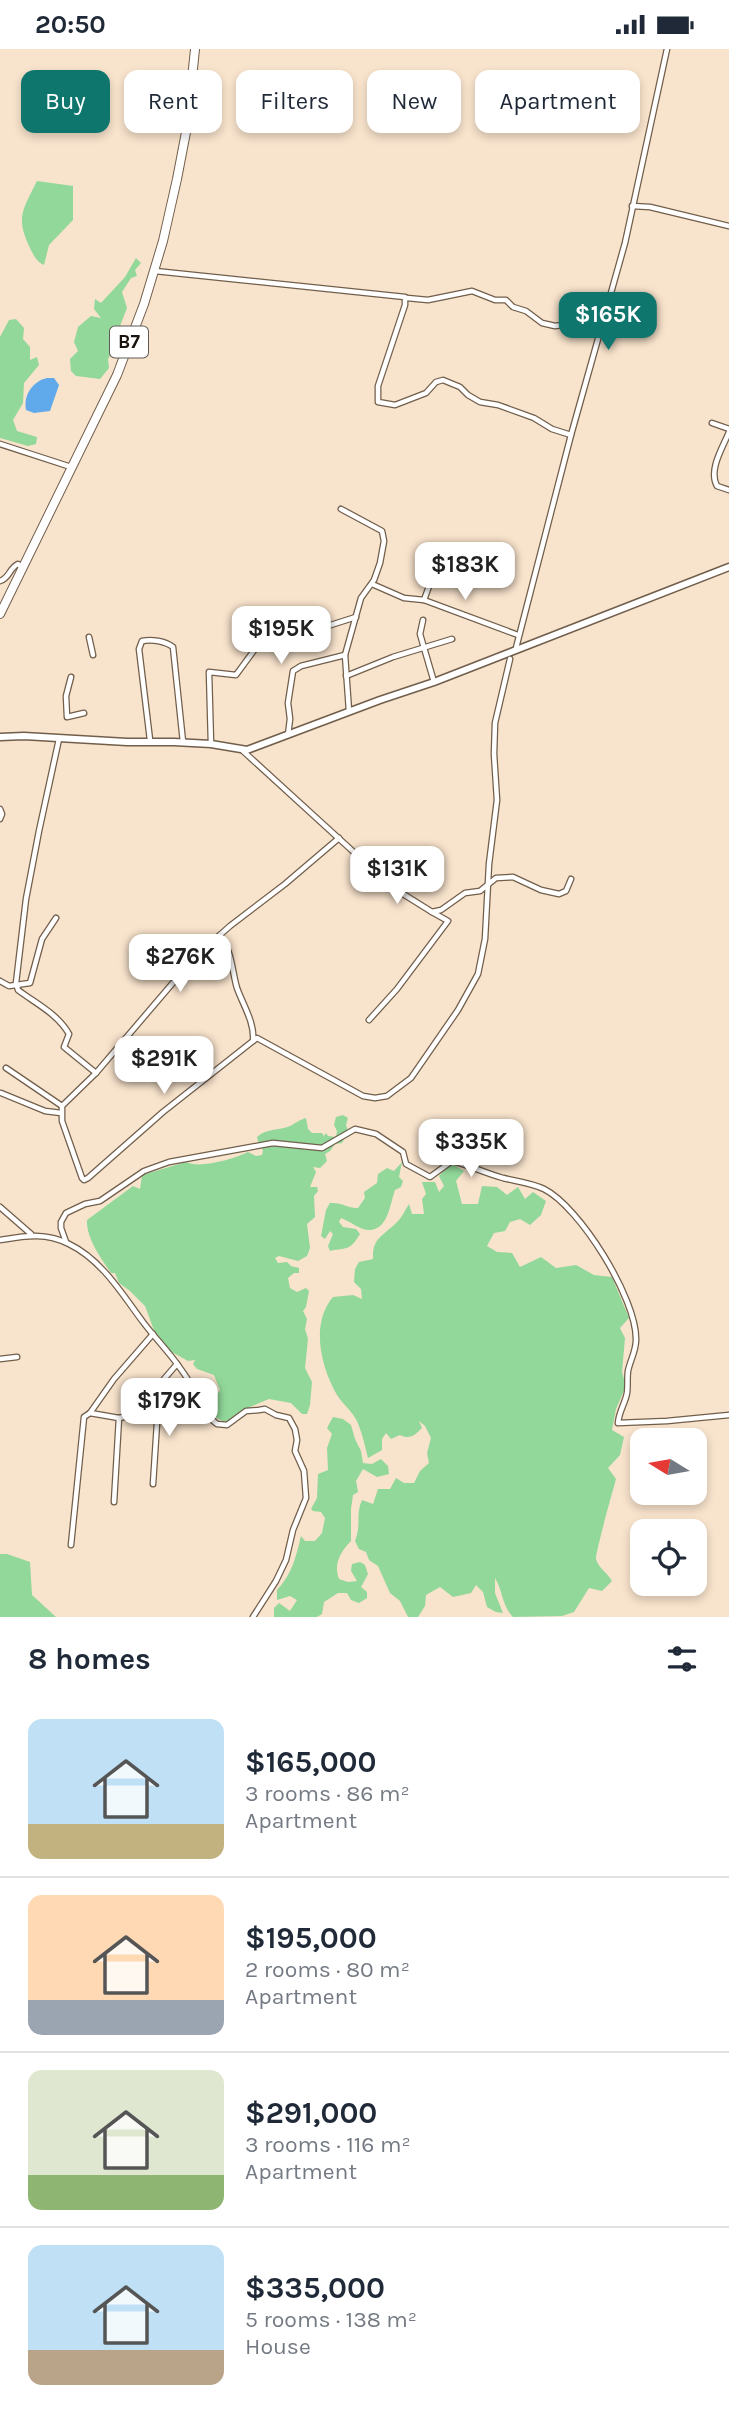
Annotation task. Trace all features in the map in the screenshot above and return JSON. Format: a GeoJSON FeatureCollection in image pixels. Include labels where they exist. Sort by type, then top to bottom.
{"type":"FeatureCollection","features":[{"type":"Feature","properties":{"kind":"highway","name":"B7"},"geometry":{"type":"LineString","coordinates":[[0,614],[117,375],[155,271],[169,220],[187,127],[195,49]]}},
{"type":"Feature","properties":{"kind":"main road"},"geometry":{"type":"LineString","coordinates":[[0,737],[127,742],[150,740],[211,744],[242,751],[434,682],[729,567]]}},
{"type":"Feature","properties":{"kind":"street"},"geometry":{"type":"LineString","coordinates":[[516,648],[571,435],[625,243],[667,49]]}},
{"type":"Feature","properties":{"kind":"street"},"geometry":{"type":"LineString","coordinates":[[632,206],[650,207],[729,226]]}},
{"type":"Feature","properties":{"kind":"street"},"geometry":{"type":"LineString","coordinates":[[155,271],[428,300],[472,291],[495,300],[506,300],[513,307],[526,311],[542,323],[562,325],[578,316],[601,328]]}},
{"type":"Feature","properties":{"kind":"street"},"geometry":{"type":"LineString","coordinates":[[407,297],[391,353],[378,386],[378,402],[395,405],[426,393],[436,382],[443,380],[460,387],[480,402],[498,405],[534,418],[552,429],[571,435]]}},
{"type":"Feature","properties":{"kind":"street"},"geometry":{"type":"LineString","coordinates":[[712,423],[729,430],[714,471],[717,486],[729,490]]}},
{"type":"Feature","properties":{"kind":"street"},"geometry":{"type":"LineString","coordinates":[[0,444],[71,467]]}},
{"type":"Feature","properties":{"kind":"street"},"geometry":{"type":"LineString","coordinates":[[341,509],[382,531],[384,541],[372,584],[361,598],[345,655],[349,712]]}},
{"type":"Feature","properties":{"kind":"street"},"geometry":{"type":"LineString","coordinates":[[0,581],[9,576],[14,566],[18,564],[23,567]]}},
{"type":"Feature","properties":{"kind":"street"},"geometry":{"type":"LineString","coordinates":[[424,600],[435,570]]}},
{"type":"Feature","properties":{"kind":"street"},"geometry":{"type":"LineString","coordinates":[[372,584],[404,598],[424,600],[518,635]]}},
{"type":"Feature","properties":{"kind":"street"},"geometry":{"type":"LineString","coordinates":[[211,744],[209,672],[236,675],[255,649],[356,617]]}},
{"type":"Feature","properties":{"kind":"street"},"geometry":{"type":"LineString","coordinates":[[423,620],[420,634],[434,682]]}},
{"type":"Feature","properties":{"kind":"street"},"geometry":{"type":"LineString","coordinates":[[89,636],[93,655]]}},
{"type":"Feature","properties":{"kind":"street"},"geometry":{"type":"LineString","coordinates":[[346,676],[393,657],[452,639]]}},
{"type":"Feature","properties":{"kind":"street"},"geometry":{"type":"LineString","coordinates":[[150,740],[139,649],[142,641],[146,640],[164,642],[173,647],[183,742]]}},
{"type":"Feature","properties":{"kind":"street"},"geometry":{"type":"LineString","coordinates":[[288,734],[288,703],[293,671],[301,666],[345,655]]}},
{"type":"Feature","properties":{"kind":"street"},"geometry":{"type":"LineString","coordinates":[[340,838],[219,936],[164,991],[96,1073],[62,1106],[61,1113],[81,1176],[85,1179],[163,1112],[257,1038],[363,1096],[387,1096],[411,1078],[458,1010],[475,980],[485,939],[497,800],[495,723],[510,659]]}},
{"type":"Feature","properties":{"kind":"street"},"geometry":{"type":"LineString","coordinates":[[71,677],[66,696],[67,717],[84,713]]}},
{"type":"Feature","properties":{"kind":"street"},"geometry":{"type":"LineString","coordinates":[[60,739],[26,899],[17,986],[66,1029],[69,1034],[64,1047],[96,1073]]}},
{"type":"Feature","properties":{"kind":"street"},"geometry":{"type":"LineString","coordinates":[[242,751],[402,894],[448,922],[397,989],[369,1020]]}},
{"type":"Feature","properties":{"kind":"street"},"geometry":{"type":"LineString","coordinates":[[0,809],[0,820]]}},
{"type":"Feature","properties":{"kind":"street"},"geometry":{"type":"LineString","coordinates":[[432,912],[441,910],[465,893],[480,891],[496,878],[513,877],[541,890],[559,894],[566,891],[571,880]]}},
{"type":"Feature","properties":{"kind":"street"},"geometry":{"type":"LineString","coordinates":[[0,981],[9,986],[17,986],[32,981],[41,943],[56,918]]}},
{"type":"Feature","properties":{"kind":"street"},"geometry":{"type":"LineString","coordinates":[[219,936],[223,939],[233,967],[237,987],[254,1032],[253,1041]]}},
{"type":"Feature","properties":{"kind":"street"},"geometry":{"type":"LineString","coordinates":[[6,1068],[62,1106]]}},
{"type":"Feature","properties":{"kind":"street"},"geometry":{"type":"LineString","coordinates":[[1,1093],[46,1111],[61,1113]]}},
{"type":"Feature","properties":{"kind":"street"},"geometry":{"type":"LineString","coordinates":[[66,1242],[61,1228],[66,1213],[85,1203],[100,1201],[144,1171],[169,1162],[273,1143],[322,1148],[355,1129],[393,1143],[403,1152],[405,1164],[430,1177],[452,1161],[542,1188],[560,1200],[601,1250],[619,1283],[630,1314],[636,1341],[628,1370],[627,1394],[619,1412],[618,1423],[729,1415]]}},
{"type":"Feature","properties":{"kind":"street"},"geometry":{"type":"LineString","coordinates":[[0,1207],[31,1235]]}},
{"type":"Feature","properties":{"kind":"street"},"geometry":{"type":"LineString","coordinates":[[0,1240],[31,1235],[66,1242],[101,1267],[130,1300],[141,1320],[177,1364],[211,1419],[217,1424],[227,1425],[246,1412],[265,1409],[276,1416],[289,1418],[295,1429],[295,1451],[303,1465],[306,1498],[293,1530],[283,1568],[253,1617]]}},
{"type":"Feature","properties":{"kind":"street"},"geometry":{"type":"LineString","coordinates":[[71,1545],[82,1425],[85,1417],[153,1334]]}},
{"type":"Feature","properties":{"kind":"street"},"geometry":{"type":"LineString","coordinates":[[0,1359],[18,1357]]}},
{"type":"Feature","properties":{"kind":"street"},"geometry":{"type":"LineString","coordinates":[[90,1413],[119,1418],[133,1415],[177,1364]]}},
{"type":"Feature","properties":{"kind":"street"},"geometry":{"type":"LineString","coordinates":[[147,1400],[157,1423],[153,1483]]}},
{"type":"Feature","properties":{"kind":"street"},"geometry":{"type":"LineString","coordinates":[[114,1502],[119,1418]]}},
{"type":"Feature","properties":{"kind":"green space"},"geometry":{"type":"Polygon","coordinates":[[[37,181],[73,186],[73,220],[49,245],[44,265],[31,251],[22,221],[25,207],[37,181]]]}},
{"type":"Feature","properties":{"kind":"green space"},"geometry":{"type":"Polygon","coordinates":[[[136,258],[141,263],[135,270],[137,276],[131,278],[122,292],[127,308],[118,331],[117,343],[108,359],[109,368],[100,379],[76,376],[71,371],[70,359],[78,351],[74,342],[78,327],[91,316],[101,318],[94,309],[95,299],[101,303],[125,277],[136,258]]]}},
{"type":"Feature","properties":{"kind":"green space"},"geometry":{"type":"Polygon","coordinates":[[[16,319],[24,328],[23,339],[30,347],[30,360],[37,357],[39,365],[24,383],[23,403],[13,420],[17,431],[37,437],[36,444],[28,446],[0,438],[0,337],[9,320],[16,319]]]}},
{"type":"Feature","properties":{"kind":"green space"},"geometry":{"type":"Polygon","coordinates":[[[343,1115],[348,1118],[348,1131],[342,1143],[335,1144],[325,1154],[327,1161],[320,1168],[313,1167],[316,1172],[310,1187],[317,1187],[318,1191],[314,1196],[315,1217],[307,1224],[310,1248],[307,1256],[298,1261],[279,1256],[275,1258],[278,1263],[287,1262],[299,1268],[299,1273],[288,1278],[290,1288],[297,1292],[306,1288],[309,1291],[303,1311],[307,1319],[305,1329],[308,1339],[305,1368],[312,1382],[307,1414],[302,1414],[291,1403],[269,1399],[250,1407],[231,1421],[221,1420],[207,1409],[220,1390],[214,1375],[197,1369],[193,1364],[195,1360],[188,1361],[170,1351],[155,1333],[145,1306],[119,1283],[115,1273],[111,1273],[99,1254],[89,1234],[87,1220],[133,1186],[140,1189],[142,1175],[186,1162],[208,1164],[248,1152],[256,1156],[262,1155],[263,1150],[257,1137],[264,1132],[286,1128],[306,1118],[308,1129],[312,1133],[322,1133],[324,1136],[326,1133],[336,1137],[336,1117],[343,1115]]]}},
{"type":"Feature","properties":{"kind":"green space"},"geometry":{"type":"Polygon","coordinates":[[[402,1162],[399,1177],[403,1181],[401,1187],[395,1190],[390,1209],[380,1226],[375,1229],[362,1229],[341,1218],[339,1222],[343,1227],[356,1229],[360,1234],[350,1246],[330,1251],[328,1246],[333,1234],[330,1231],[325,1239],[321,1236],[330,1203],[358,1208],[365,1198],[364,1192],[377,1183],[378,1174],[387,1168],[394,1171],[402,1162]]]}},
{"type":"Feature","properties":{"kind":"green space"},"geometry":{"type":"Polygon","coordinates":[[[451,1163],[464,1171],[456,1181],[462,1204],[478,1204],[482,1186],[497,1187],[507,1195],[518,1187],[525,1199],[533,1192],[546,1201],[541,1215],[530,1225],[520,1219],[510,1222],[505,1231],[494,1233],[487,1246],[497,1252],[512,1253],[520,1267],[541,1257],[556,1268],[576,1265],[594,1275],[612,1277],[629,1318],[620,1328],[625,1338],[622,1372],[626,1386],[616,1409],[612,1430],[624,1437],[620,1455],[608,1468],[616,1479],[596,1559],[612,1581],[602,1591],[589,1588],[574,1612],[562,1616],[513,1617],[495,1578],[495,1593],[503,1613],[487,1607],[483,1592],[476,1585],[471,1593],[453,1597],[440,1587],[426,1595],[425,1606],[418,1617],[408,1617],[400,1601],[390,1593],[378,1566],[369,1560],[366,1552],[359,1549],[355,1541],[362,1500],[373,1504],[378,1489],[390,1489],[396,1478],[404,1483],[414,1483],[420,1471],[429,1463],[427,1453],[431,1438],[419,1421],[422,1428],[412,1436],[400,1435],[391,1439],[386,1433],[382,1439],[382,1450],[368,1458],[357,1421],[337,1395],[326,1372],[320,1346],[322,1320],[333,1297],[353,1295],[362,1299],[361,1289],[354,1282],[355,1269],[359,1262],[373,1259],[376,1242],[398,1221],[409,1204],[412,1214],[424,1214],[422,1199],[426,1194],[422,1182],[435,1182],[439,1192],[444,1186],[439,1176],[451,1163]]]}},
{"type":"Feature","properties":{"kind":"green space"},"geometry":{"type":"Polygon","coordinates":[[[333,1417],[343,1419],[351,1425],[363,1463],[372,1464],[381,1459],[388,1466],[389,1474],[377,1477],[363,1469],[356,1481],[358,1492],[353,1495],[351,1509],[351,1541],[341,1553],[338,1563],[339,1579],[348,1582],[357,1581],[351,1571],[352,1564],[360,1562],[365,1565],[368,1574],[361,1587],[367,1592],[367,1598],[359,1603],[351,1600],[347,1593],[338,1593],[324,1602],[322,1614],[317,1617],[274,1617],[274,1608],[279,1603],[290,1611],[297,1600],[290,1596],[277,1600],[277,1590],[290,1571],[301,1536],[305,1541],[315,1541],[322,1533],[325,1518],[321,1512],[311,1509],[317,1498],[318,1474],[328,1470],[327,1448],[332,1434],[327,1428],[333,1417]]]}},
{"type":"Feature","properties":{"kind":"green space"},"geometry":{"type":"Polygon","coordinates":[[[0,1554],[30,1562],[32,1595],[56,1617],[0,1617],[0,1554]]]}},
{"type":"Feature","properties":{"kind":"water"},"geometry":{"type":"Polygon","coordinates":[[[47,378],[54,378],[59,385],[50,411],[34,413],[26,410],[25,404],[30,389],[47,378]]]}}]}
